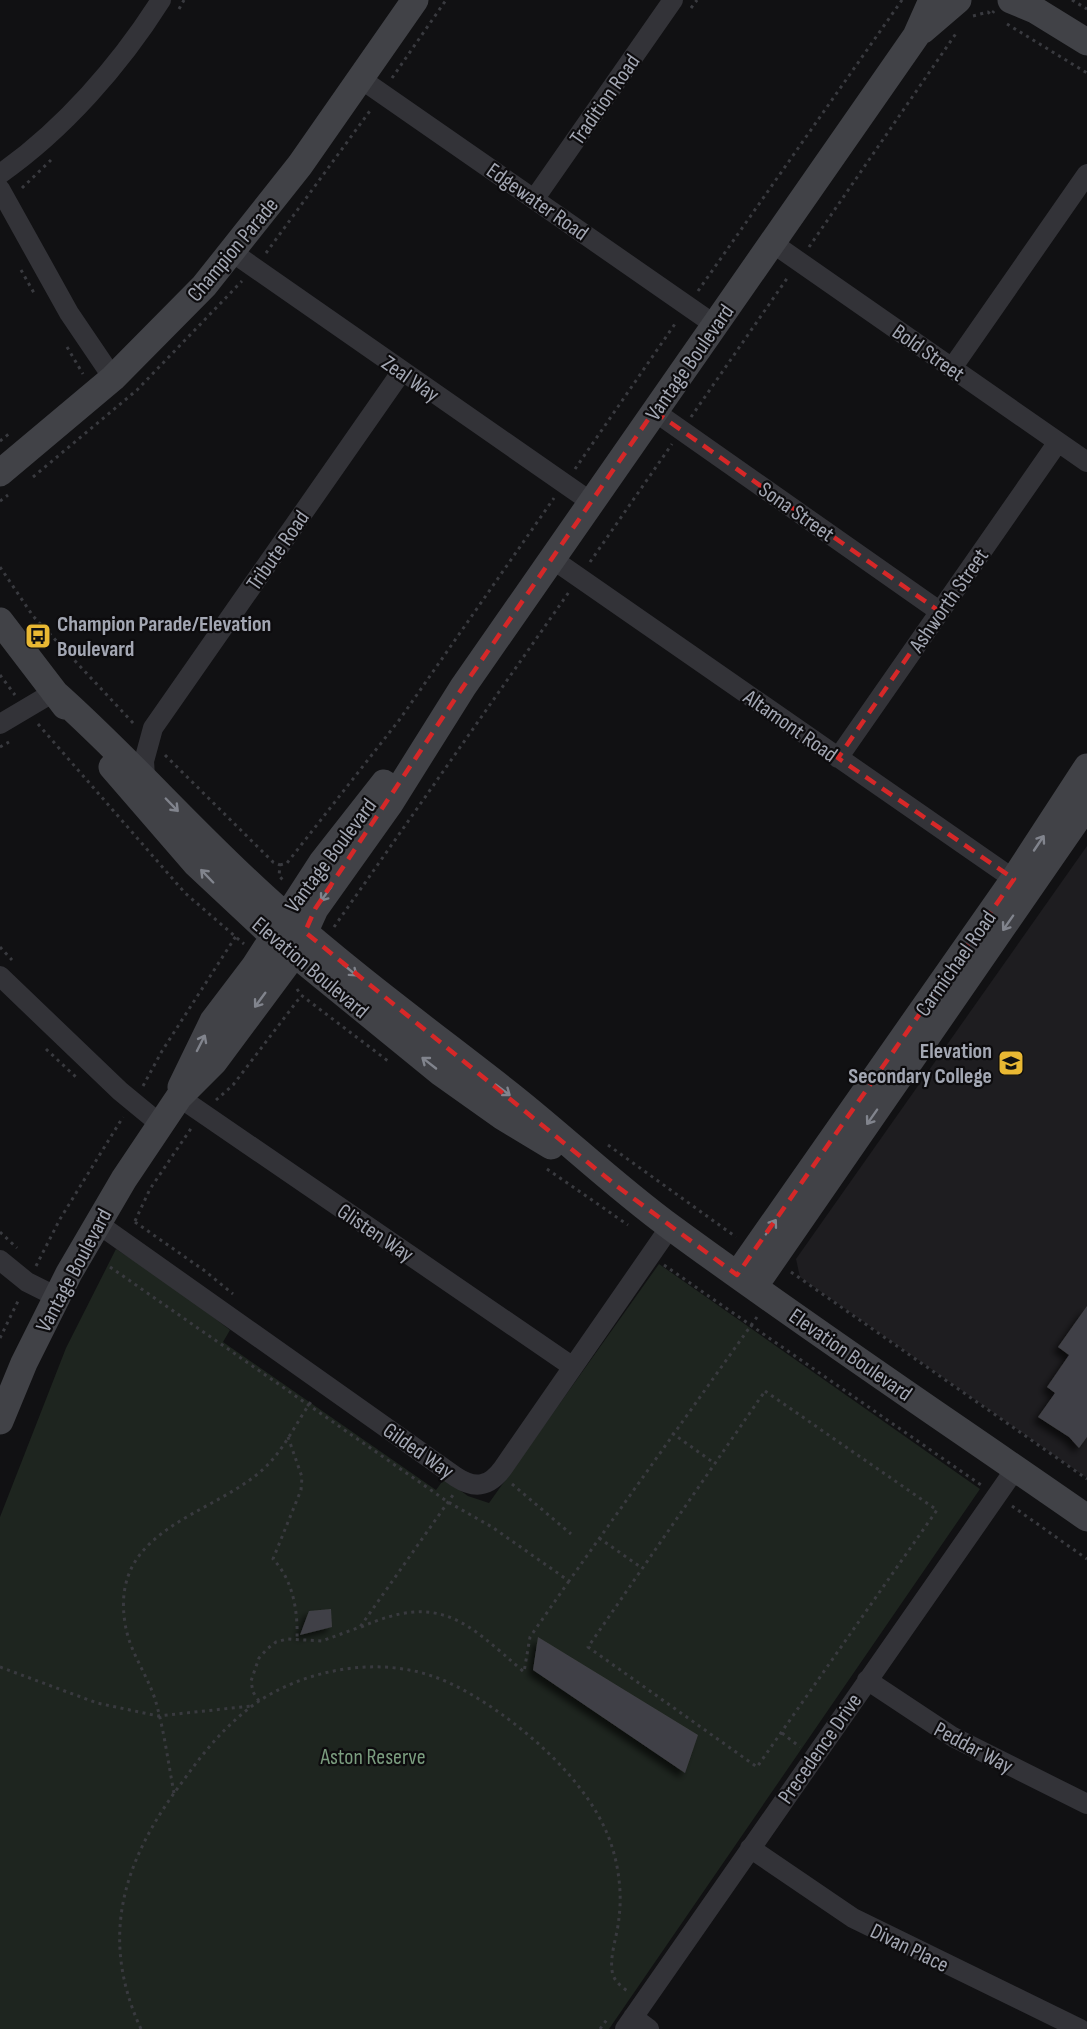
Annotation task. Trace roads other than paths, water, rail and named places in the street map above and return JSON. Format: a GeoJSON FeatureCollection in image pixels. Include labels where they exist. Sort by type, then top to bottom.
{"type":"FeatureCollection","features":[{"type":"Feature","properties":{"kind":"street"},"geometry":{"type":"LineString","coordinates":[[0,174],[28,154],[69,113],[132,42],[161,0]]}},
{"type":"Feature","properties":{"kind":"street","name":"Champion Parade"},"geometry":{"type":"LineString","coordinates":[[3,461],[106,368],[165,327],[232,252],[300,165],[416,0]]}},
{"type":"Feature","properties":{"kind":"street","name":"Tradition Road"},"geometry":{"type":"LineString","coordinates":[[535,198],[673,0]]}},
{"type":"Feature","properties":{"kind":"street","name":"Vantage Boulevard"},"geometry":{"type":"LineString","coordinates":[[0,1420],[57,1297],[97,1223],[179,1097],[183,1082],[213,1021],[254,967],[295,923],[389,805],[463,687],[916,36],[933,0]]}},
{"type":"Feature","properties":{"kind":"street"},"geometry":{"type":"LineString","coordinates":[[1012,6],[1087,42]]}},
{"type":"Feature","properties":{"kind":"street","name":"Vantage Boulevard"},"geometry":{"type":"LineString","coordinates":[[916,36],[962,14]]}},
{"type":"Feature","properties":{"kind":"street","name":"Edgewater Road"},"geometry":{"type":"LineString","coordinates":[[361,79],[715,324]]}},
{"type":"Feature","properties":{"kind":"street"},"geometry":{"type":"LineString","coordinates":[[952,368],[1087,174]]}},
{"type":"Feature","properties":{"kind":"street"},"geometry":{"type":"LineString","coordinates":[[0,189],[69,313],[106,368]]}},
{"type":"Feature","properties":{"kind":"street","name":"Bold Street"},"geometry":{"type":"LineString","coordinates":[[771,242],[1087,462]]}},
{"type":"Feature","properties":{"kind":"street","name":"Zeal Way"},"geometry":{"type":"LineString","coordinates":[[232,252],[591,502]]}},
{"type":"Feature","properties":{"kind":"street","name":"Tribute Road"},"geometry":{"type":"LineString","coordinates":[[148,734],[402,371]]}},
{"type":"Feature","properties":{"kind":"street","name":"Sona Street"},"geometry":{"type":"LineString","coordinates":[[654,411],[939,611]]}},
{"type":"Feature","properties":{"kind":"street","name":"Ashworth Street"},"geometry":{"type":"LineString","coordinates":[[838,758],[1058,442]]}},
{"type":"Feature","properties":{"kind":"street","name":"Altamont Road"},"geometry":{"type":"LineString","coordinates":[[552,558],[1022,885]]}},
{"type":"Feature","properties":{"kind":"street","name":"Elevation Boulevard"},"geometry":{"type":"LineString","coordinates":[[0,621],[89,739],[196,864],[295,923]]}},
{"type":"Feature","properties":{"kind":"street"},"geometry":{"type":"LineString","coordinates":[[0,724],[54,692]]}},
{"type":"Feature","properties":{"kind":"street","name":"Elevation Boulevard"},"geometry":{"type":"LineString","coordinates":[[54,692],[110,742],[239,873],[295,923],[327,965],[441,1073],[512,1123],[618,1187],[754,1287],[1087,1518]]}},
{"type":"Feature","properties":{"kind":"street"},"geometry":{"type":"LineString","coordinates":[[110,742],[124,744],[148,734]]}},
{"type":"Feature","properties":{"kind":"street"},"geometry":{"type":"LineString","coordinates":[[145,777],[144,761],[148,734]]}},
{"type":"Feature","properties":{"kind":"street","name":"Carmichael Road"},"geometry":{"type":"LineString","coordinates":[[1022,885],[1087,767]]}},
{"type":"Feature","properties":{"kind":"street","name":"Carmichael Road"},"geometry":{"type":"LineString","coordinates":[[754,1287],[765,1254],[1022,885],[1087,805]]}},
{"type":"Feature","properties":{"kind":"street"},"geometry":{"type":"LineString","coordinates":[[0,976],[120,1091],[160,1124]]}},
{"type":"Feature","properties":{"kind":"street","name":"Glisten Way"},"geometry":{"type":"LineString","coordinates":[[179,1097],[573,1367]]}},
{"type":"Feature","properties":{"kind":"street","name":"Gilded Way"},"geometry":{"type":"LineString","coordinates":[[97,1223],[462,1480],[483,1486],[498,1474],[573,1367]]}},
{"type":"Feature","properties":{"kind":"street"},"geometry":{"type":"LineString","coordinates":[[573,1367],[670,1227]]}},
{"type":"Feature","properties":{"kind":"street"},"geometry":{"type":"LineString","coordinates":[[0,1260],[27,1282],[57,1297]]}},
{"type":"Feature","properties":{"kind":"street","name":"Precedence Drive"},"geometry":{"type":"LineString","coordinates":[[634,2016],[1016,1468]]}},
{"type":"Feature","properties":{"kind":"street","name":"Peddar Way"},"geometry":{"type":"LineString","coordinates":[[867,1680],[953,1737],[1087,1804]]}},
{"type":"Feature","properties":{"kind":"street","name":"Divan Place"},"geometry":{"type":"LineString","coordinates":[[750,1848],[852,1918],[1080,2029]]}},
{"type":"Feature","properties":{"kind":"street"},"geometry":{"type":"LineString","coordinates":[[634,2016],[649,2029]]}},
{"type":"Feature","properties":{"kind":"place","name":"Champion Parade/Elevation Boulevard"},"geometry":{"type":"Point","coordinates":[38,636]}},
{"type":"Feature","properties":{"kind":"place","name":"Elevation Secondary College"},"geometry":{"type":"Point","coordinates":[1011,1063]}},
{"type":"Feature","properties":{"kind":"park label","name":"Aston Reserve"},"geometry":{"type":"Point","coordinates":[373,1756]}}]}
